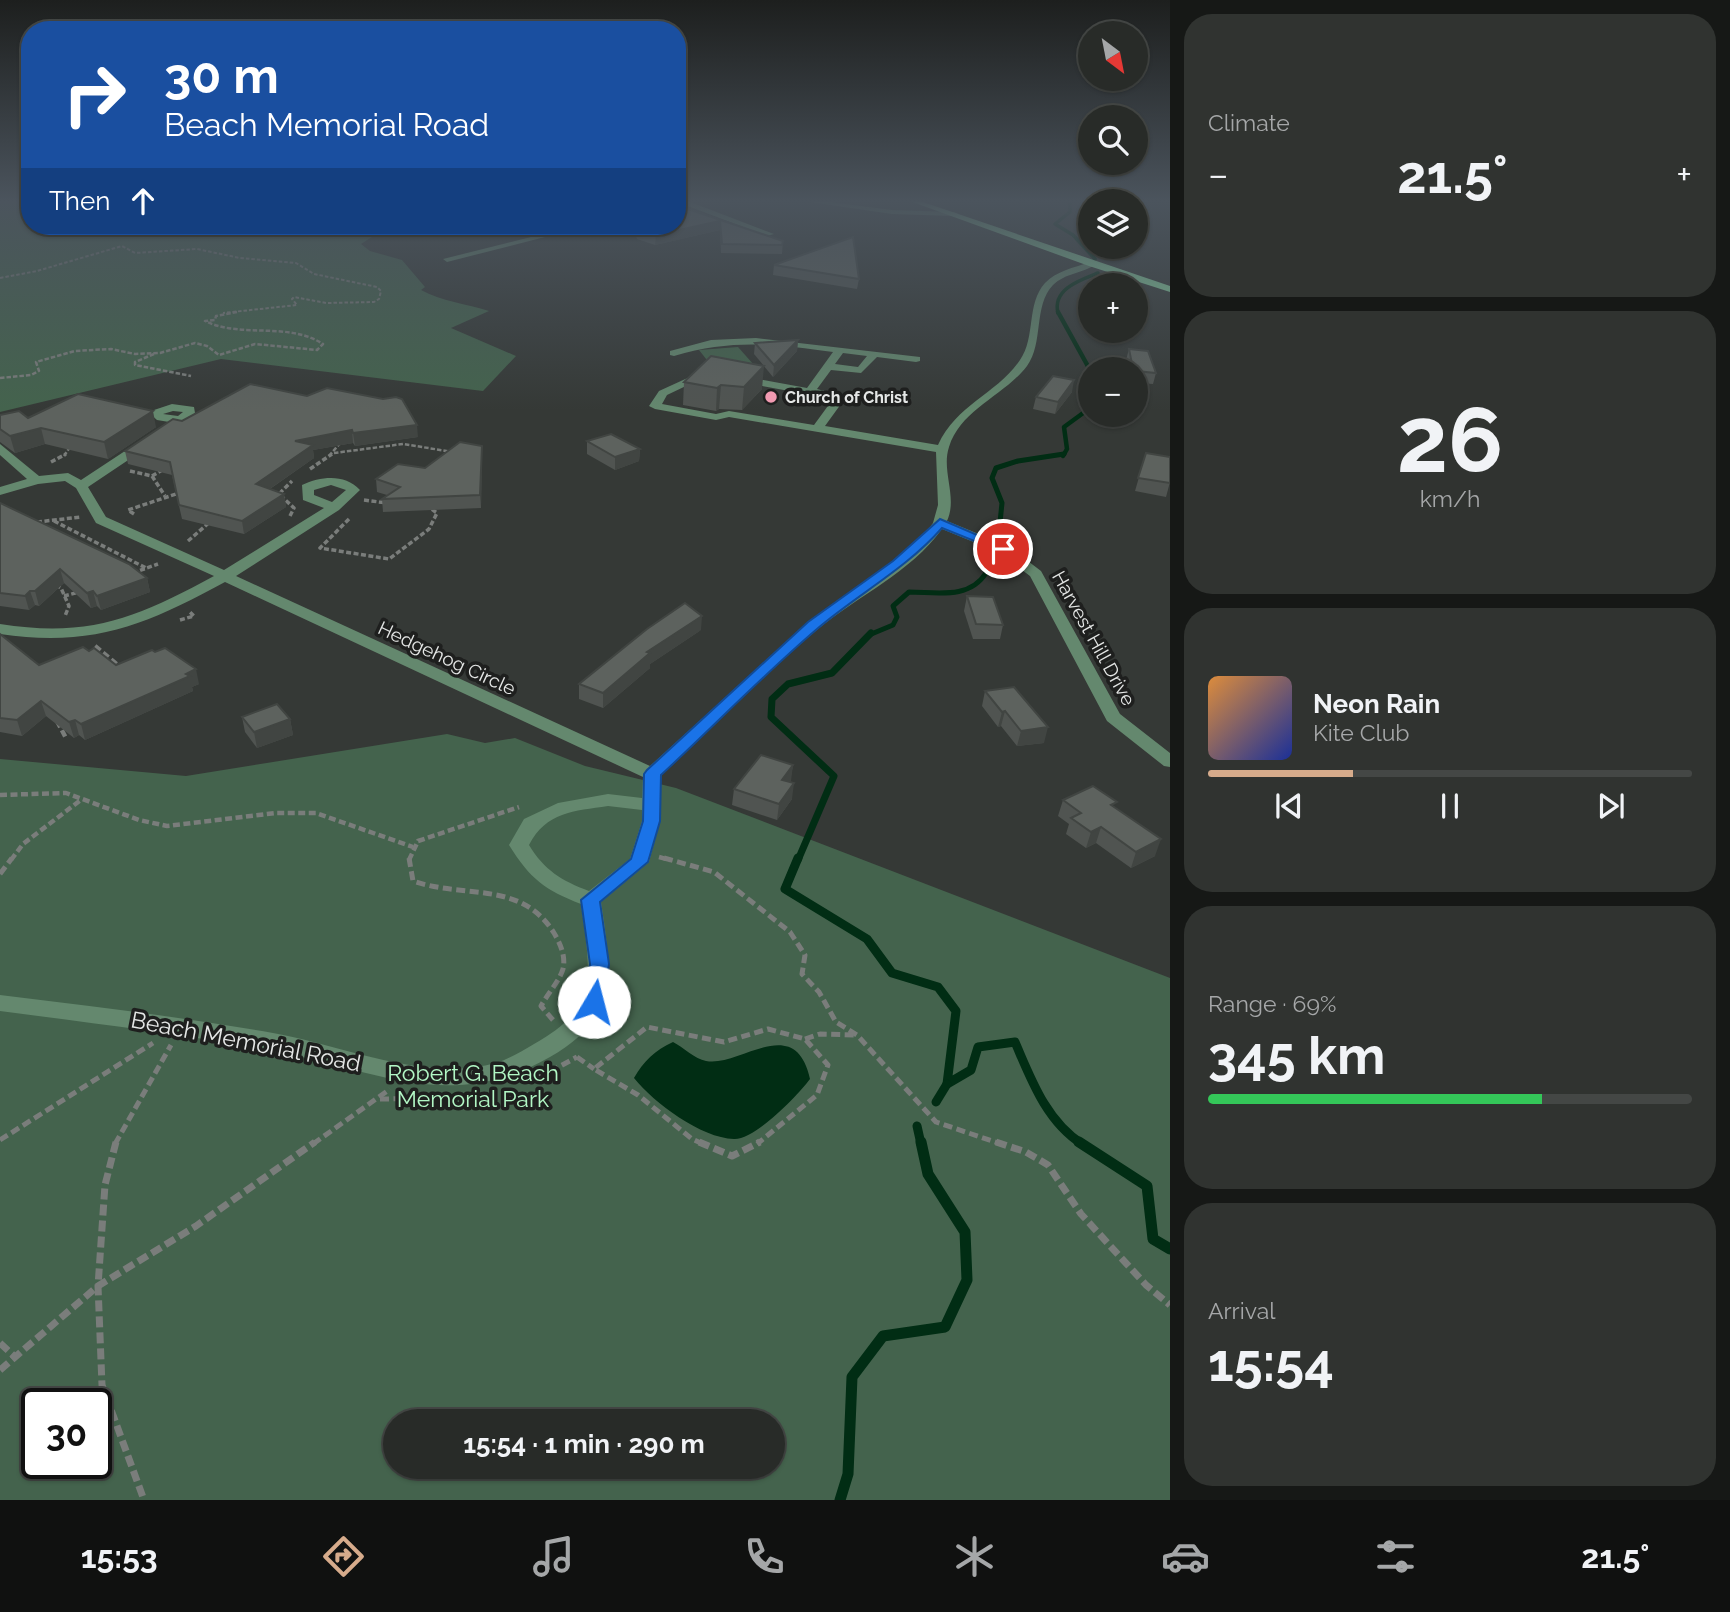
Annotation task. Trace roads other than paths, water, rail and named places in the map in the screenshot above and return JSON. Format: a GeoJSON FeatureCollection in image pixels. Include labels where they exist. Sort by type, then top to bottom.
{"type":"FeatureCollection","features":[{"type":"Feature","properties":{"kind":"main road"},"geometry":{"type":"LineString","coordinates":[[1111,270],[1170,289]]}},
{"type":"Feature","properties":{"kind":"street"},"geometry":{"type":"LineString","coordinates":[[651,813],[608,800],[565,807],[531,823],[519,845],[533,870],[557,887],[591,900],[639,862],[651,813],[652,774],[813,625],[918,548],[940,523],[945,501],[941,449],[950,430],[965,414],[1007,380],[1030,353],[1046,287],[1058,278],[1077,270]]}},
{"type":"Feature","properties":{"kind":"street"},"geometry":{"type":"LineString","coordinates":[[674,353],[693,344],[779,342],[916,359]]}},
{"type":"Feature","properties":{"kind":"street"},"geometry":{"type":"LineString","coordinates":[[810,391],[840,350]]}},
{"type":"Feature","properties":{"kind":"street"},"geometry":{"type":"LineString","coordinates":[[828,367],[861,370],[874,354]]}},
{"type":"Feature","properties":{"kind":"street"},"geometry":{"type":"LineString","coordinates":[[682,368],[718,375]]}},
{"type":"Feature","properties":{"kind":"street"},"geometry":{"type":"LineString","coordinates":[[705,373],[663,393],[655,406],[716,417],[729,415],[941,449]]}},
{"type":"Feature","properties":{"kind":"street"},"geometry":{"type":"LineString","coordinates":[[731,377],[840,397],[817,429]]}},
{"type":"Feature","properties":{"kind":"street"},"geometry":{"type":"LineString","coordinates":[[0,491],[37,480],[68,477],[81,486],[105,466],[164,433],[181,420]]}},
{"type":"Feature","properties":{"kind":"street"},"geometry":{"type":"LineString","coordinates":[[0,449],[24,472],[37,480]]}},
{"type":"Feature","properties":{"kind":"street","name":"Hedgehog Circle"},"geometry":{"type":"LineString","coordinates":[[81,486],[101,520],[652,774]]}},
{"type":"Feature","properties":{"kind":"street"},"geometry":{"type":"LineString","coordinates":[[0,629],[75,634],[127,622],[174,604],[225,576],[346,501]]}},
{"type":"Feature","properties":{"kind":"street","name":"Harvest Hill Drive"},"geometry":{"type":"LineString","coordinates":[[940,523],[1003,549],[1036,573],[1114,717],[1170,762]]}},
{"type":"Feature","properties":{"kind":"street","name":"Beach Memorial Road"},"geometry":{"type":"LineString","coordinates":[[0,1003],[181,1027],[312,1049],[405,1074],[451,1077],[496,1073],[532,1057],[567,1036],[594,1002],[599,964],[591,900]]}},
{"type":"Feature","properties":{"kind":"waterway"},"geometry":{"type":"LineString","coordinates":[[1058,313],[1059,298],[1078,281]]}},
{"type":"Feature","properties":{"kind":"waterway"},"geometry":{"type":"LineString","coordinates":[[1058,312],[1083,357]]}},
{"type":"Feature","properties":{"kind":"waterway"},"geometry":{"type":"LineString","coordinates":[[1063,456],[1067,449],[1064,427],[1078,417]]}},
{"type":"Feature","properties":{"kind":"waterway"},"geometry":{"type":"LineString","coordinates":[[999,532],[1002,503],[992,478],[996,468],[1018,461],[1064,454]]}},
{"type":"Feature","properties":{"kind":"waterway"},"geometry":{"type":"LineString","coordinates":[[869,635],[893,625],[897,617],[893,606],[909,592],[951,593],[979,582],[986,573],[986,557]]}},
{"type":"Feature","properties":{"kind":"waterway"},"geometry":{"type":"LineString","coordinates":[[798,860],[834,776],[771,717],[772,699],[788,684],[832,673],[869,635]]}},
{"type":"Feature","properties":{"kind":"waterway"},"geometry":{"type":"LineString","coordinates":[[798,858],[785,889],[867,939],[892,973],[938,987],[956,1011],[947,1084]]}},
{"type":"Feature","properties":{"kind":"waterway"},"geometry":{"type":"LineString","coordinates":[[947,1084],[971,1070],[978,1047],[1015,1042],[1049,1111],[1069,1135],[1081,1143]]}},
{"type":"Feature","properties":{"kind":"waterway"},"geometry":{"type":"LineString","coordinates":[[936,1102],[947,1084]]}},
{"type":"Feature","properties":{"kind":"waterway"},"geometry":{"type":"LineString","coordinates":[[917,1126],[921,1144]]}},
{"type":"Feature","properties":{"kind":"waterway"},"geometry":{"type":"LineString","coordinates":[[840,1500],[848,1474],[852,1377],[883,1336],[945,1327],[967,1280],[965,1232],[928,1174],[921,1142]]}},
{"type":"Feature","properties":{"kind":"waterway"},"geometry":{"type":"LineString","coordinates":[[1081,1143],[1147,1186],[1153,1239],[1170,1249]]}},
{"type":"Feature","properties":{"kind":"place","name":"Church of Christ"},"geometry":{"type":"Point","coordinates":[771,397]}},
{"type":"Feature","properties":{"kind":"park label","name":"Robert G. Beach Memorial Park"},"geometry":{"type":"Point","coordinates":[473,1085]}}]}
